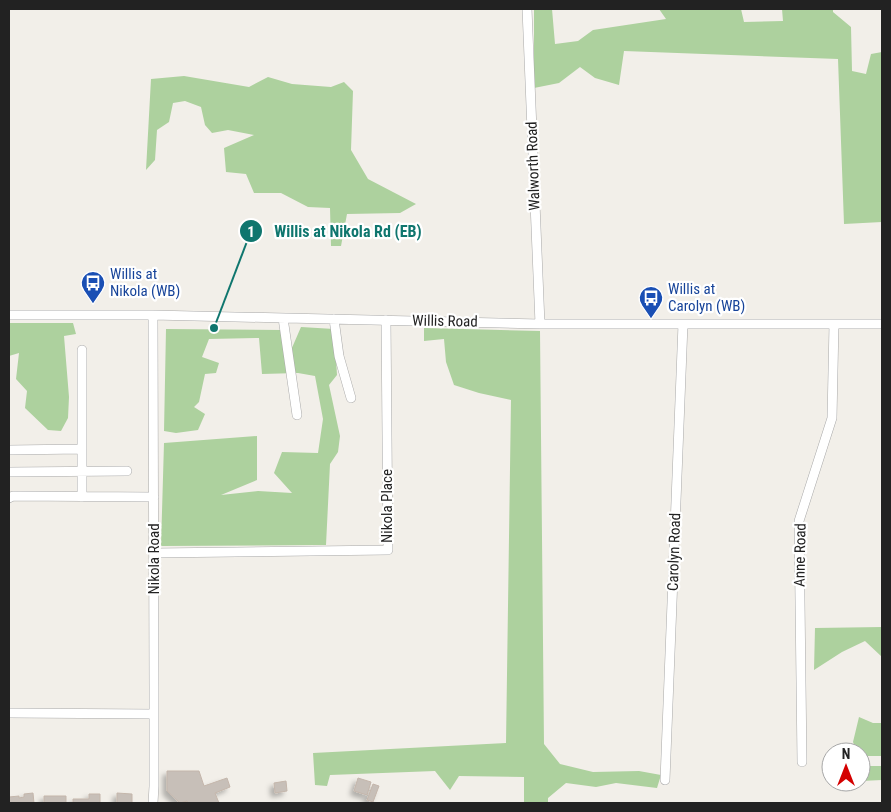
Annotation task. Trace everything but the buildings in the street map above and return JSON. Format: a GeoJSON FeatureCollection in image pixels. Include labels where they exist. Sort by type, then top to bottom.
{"type":"FeatureCollection","features":[{"type":"Feature","properties":{"kind":"street","name":"Walworth Road"},"geometry":{"type":"LineString","coordinates":[[527,9],[540,324]]}},
{"type":"Feature","properties":{"kind":"street","name":"Willis Road"},"geometry":{"type":"LineString","coordinates":[[9,315],[154,315],[540,324],[882,324]]}},
{"type":"Feature","properties":{"kind":"street","name":"Nikola Road"},"geometry":{"type":"LineString","coordinates":[[153,803],[154,315]]}},
{"type":"Feature","properties":{"kind":"street"},"geometry":{"type":"LineString","coordinates":[[283,318],[297,415]]}},
{"type":"Feature","properties":{"kind":"street"},"geometry":{"type":"LineString","coordinates":[[334,319],[339,356],[351,398]]}},
{"type":"Feature","properties":{"kind":"street","name":"Nikola Place"},"geometry":{"type":"LineString","coordinates":[[155,553],[388,550],[386,320]]}},
{"type":"Feature","properties":{"kind":"street","name":"Carolyn Road"},"geometry":{"type":"LineString","coordinates":[[665,780],[683,324]]}},
{"type":"Feature","properties":{"kind":"street","name":"Anne Road"},"geometry":{"type":"LineString","coordinates":[[802,762],[799,521],[832,418],[834,324]]}},
{"type":"Feature","properties":{"kind":"street"},"geometry":{"type":"LineString","coordinates":[[82,350],[82,497]]}},
{"type":"Feature","properties":{"kind":"street"},"geometry":{"type":"LineString","coordinates":[[9,450],[82,449]]}},
{"type":"Feature","properties":{"kind":"street"},"geometry":{"type":"LineString","coordinates":[[9,472],[127,471]]}},
{"type":"Feature","properties":{"kind":"street"},"geometry":{"type":"LineString","coordinates":[[9,498],[154,497]]}},
{"type":"Feature","properties":{"kind":"street"},"geometry":{"type":"LineString","coordinates":[[9,714],[154,714]]}},
{"type":"Feature","properties":{"kind":"green space"},"geometry":{"type":"Polygon","coordinates":[[[534,9],[552,9],[555,44],[578,41],[593,30],[666,19],[659,9],[741,9],[744,22],[783,21],[782,9],[833,9],[833,12],[851,27],[852,71],[866,74],[871,54],[882,52],[882,222],[844,224],[838,59],[624,51],[619,85],[595,78],[580,67],[559,83],[534,88],[534,9]]]}},
{"type":"Feature","properties":{"kind":"green space"},"geometry":{"type":"Polygon","coordinates":[[[184,76],[249,87],[268,77],[292,84],[331,87],[344,82],[353,91],[351,150],[368,179],[416,204],[400,213],[347,214],[341,246],[331,246],[330,208],[308,207],[281,193],[254,193],[246,174],[226,172],[224,148],[254,135],[228,130],[212,133],[205,125],[201,107],[185,101],[173,103],[169,122],[157,130],[155,160],[146,170],[151,79],[184,76]]]}},
{"type":"Feature","properties":{"kind":"green space"},"geometry":{"type":"Polygon","coordinates":[[[9,323],[73,323],[76,334],[64,336],[69,397],[68,418],[61,431],[48,430],[25,408],[27,391],[16,379],[19,353],[9,356],[9,323]]]}},
{"type":"Feature","properties":{"kind":"green space"},"geometry":{"type":"Polygon","coordinates":[[[301,327],[334,329],[337,375],[329,385],[340,436],[338,452],[330,464],[326,545],[161,546],[164,443],[257,436],[257,480],[221,495],[258,491],[292,493],[274,473],[282,452],[318,453],[323,419],[315,376],[298,373],[262,374],[259,338],[209,339],[202,357],[219,363],[216,373],[205,374],[199,402],[194,407],[205,414],[198,430],[176,433],[164,431],[166,329],[282,330],[288,357],[301,327]]]}},
{"type":"Feature","properties":{"kind":"green space"},"geometry":{"type":"Polygon","coordinates":[[[424,328],[540,331],[544,744],[560,764],[593,772],[639,771],[661,775],[657,788],[616,783],[596,787],[566,783],[548,798],[548,803],[524,803],[524,777],[459,776],[450,790],[435,771],[330,775],[327,786],[315,785],[313,753],[506,743],[511,400],[454,385],[446,362],[444,339],[424,341],[424,328]]]}},
{"type":"Feature","properties":{"kind":"green space"},"geometry":{"type":"Polygon","coordinates":[[[882,627],[882,657],[865,641],[842,652],[814,670],[815,628],[882,627]]]}},
{"type":"Feature","properties":{"kind":"green space"},"geometry":{"type":"Polygon","coordinates":[[[859,717],[873,723],[882,723],[882,756],[871,756],[871,742],[853,742],[859,717]]]}},
{"type":"Feature","properties":{"kind":"green space"},"geometry":{"type":"Polygon","coordinates":[[[871,766],[882,766],[882,780],[871,781],[871,766]]]}},
{"type":"Feature","properties":{"kind":"place","name":"Willis at Nikola (WB)"},"geometry":{"type":"Point","coordinates":[93,304]}},
{"type":"Feature","properties":{"kind":"place","name":"Willis at Carolyn (WB)"},"geometry":{"type":"Point","coordinates":[651,319]}},
{"type":"Feature","properties":{"kind":"place","name":"Willis at Nikola Rd (EB)"},"geometry":{"type":"Point","coordinates":[214,328]}}]}
